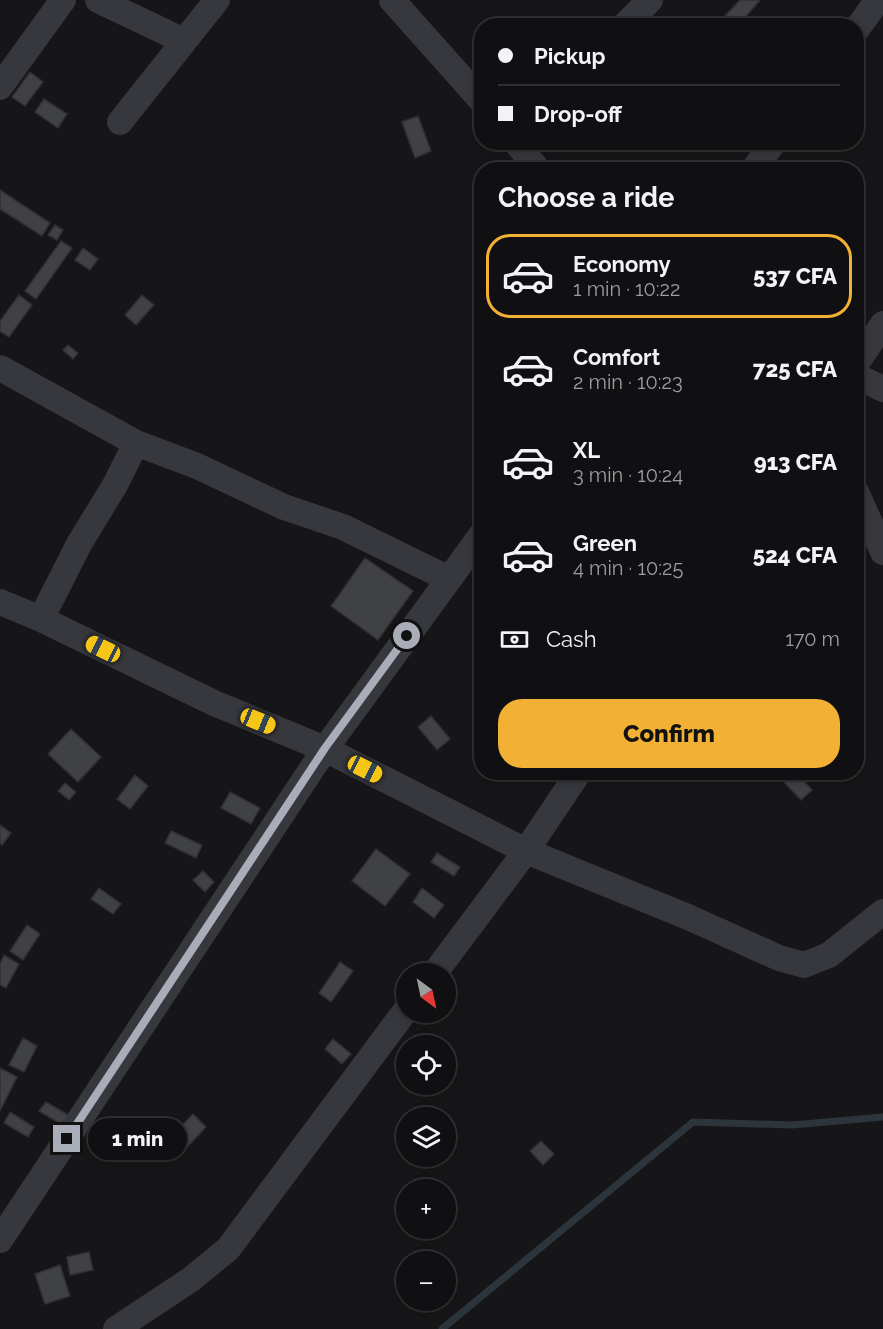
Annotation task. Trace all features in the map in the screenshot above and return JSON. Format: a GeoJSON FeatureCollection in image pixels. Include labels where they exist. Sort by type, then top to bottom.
{"type":"FeatureCollection","features":[{"type":"Feature","properties":{"kind":"street"},"geometry":{"type":"LineString","coordinates":[[0,87],[63,0]]}},
{"type":"Feature","properties":{"kind":"street"},"geometry":{"type":"LineString","coordinates":[[98,0],[184,41]]}},
{"type":"Feature","properties":{"kind":"street"},"geometry":{"type":"LineString","coordinates":[[120,122],[217,0]]}},
{"type":"Feature","properties":{"kind":"street"},"geometry":{"type":"LineString","coordinates":[[392,0],[474,92]]}},
{"type":"Feature","properties":{"kind":"street"},"geometry":{"type":"LineString","coordinates":[[632,18],[650,0]]}},
{"type":"Feature","properties":{"kind":"street"},"geometry":{"type":"LineString","coordinates":[[864,19],[878,0]]}},
{"type":"Feature","properties":{"kind":"street"},"geometry":{"type":"LineString","coordinates":[[522,150],[532,162]]}},
{"type":"Feature","properties":{"kind":"street"},"geometry":{"type":"LineString","coordinates":[[864,352],[883,324]]}},
{"type":"Feature","properties":{"kind":"street"},"geometry":{"type":"LineString","coordinates":[[0,368],[136,443],[197,466],[284,507],[343,527],[449,579]]}},
{"type":"Feature","properties":{"kind":"street"},"geometry":{"type":"LineString","coordinates":[[864,380],[883,388]]}},
{"type":"Feature","properties":{"kind":"street"},"geometry":{"type":"LineString","coordinates":[[42,619],[79,544],[115,485],[136,443]]}},
{"type":"Feature","properties":{"kind":"street"},"geometry":{"type":"LineString","coordinates":[[864,510],[883,552]]}},
{"type":"Feature","properties":{"kind":"street"},"geometry":{"type":"LineString","coordinates":[[0,1240],[325,748],[474,545]]}},
{"type":"Feature","properties":{"kind":"street"},"geometry":{"type":"LineString","coordinates":[[0,602],[42,619],[214,703],[325,748],[526,851],[688,917],[779,958],[804,965],[829,955],[883,912]]}},
{"type":"Feature","properties":{"kind":"street"},"geometry":{"type":"LineString","coordinates":[[442,963],[526,851],[574,780]]}},
{"type":"Feature","properties":{"kind":"street"},"geometry":{"type":"LineString","coordinates":[[116,1329],[190,1280],[228,1249],[396,1023]]}},
{"type":"Feature","properties":{"kind":"building"},"geometry":{"type":"Polygon","coordinates":[[[740,0],[760,0],[745,18],[724,17],[740,0]]]}},
{"type":"Feature","properties":{"kind":"building"},"geometry":{"type":"Polygon","coordinates":[[[30,72],[43,82],[25,106],[12,97],[30,72]]]}},
{"type":"Feature","properties":{"kind":"building"},"geometry":{"type":"Polygon","coordinates":[[[44,99],[67,114],[58,128],[35,112],[44,99]]]}},
{"type":"Feature","properties":{"kind":"building"},"geometry":{"type":"Polygon","coordinates":[[[418,116],[431,151],[415,158],[402,122],[418,116]]]}},
{"type":"Feature","properties":{"kind":"building"},"geometry":{"type":"Polygon","coordinates":[[[0,190],[50,223],[42,236],[0,209],[0,190]]]}},
{"type":"Feature","properties":{"kind":"building"},"geometry":{"type":"Polygon","coordinates":[[[55,225],[63,230],[57,240],[48,235],[55,225]]]}},
{"type":"Feature","properties":{"kind":"building"},"geometry":{"type":"Polygon","coordinates":[[[61,241],[72,248],[36,299],[25,291],[61,241]]]}},
{"type":"Feature","properties":{"kind":"building"},"geometry":{"type":"Polygon","coordinates":[[[83,248],[98,259],[90,270],[75,260],[83,248]]]}},
{"type":"Feature","properties":{"kind":"building"},"geometry":{"type":"Polygon","coordinates":[[[19,295],[32,305],[9,337],[0,331],[0,321],[19,295]]]}},
{"type":"Feature","properties":{"kind":"building"},"geometry":{"type":"Polygon","coordinates":[[[142,295],[154,305],[136,325],[125,315],[142,295]]]}},
{"type":"Feature","properties":{"kind":"building"},"geometry":{"type":"Polygon","coordinates":[[[68,345],[78,353],[73,359],[63,350],[68,345]]]}},
{"type":"Feature","properties":{"kind":"building"},"geometry":{"type":"Polygon","coordinates":[[[365,558],[413,591],[378,640],[331,606],[365,558]]]}},
{"type":"Feature","properties":{"kind":"building"},"geometry":{"type":"Polygon","coordinates":[[[431,716],[450,739],[437,750],[418,727],[431,716]]]}},
{"type":"Feature","properties":{"kind":"building"},"geometry":{"type":"Polygon","coordinates":[[[71,729],[101,757],[78,782],[48,754],[71,729]]]}},
{"type":"Feature","properties":{"kind":"building"},"geometry":{"type":"Polygon","coordinates":[[[135,775],[148,786],[130,809],[117,799],[135,775]]]}},
{"type":"Feature","properties":{"kind":"building"},"geometry":{"type":"Polygon","coordinates":[[[803,780],[812,790],[801,800],[783,781],[803,780]]]}},
{"type":"Feature","properties":{"kind":"building"},"geometry":{"type":"Polygon","coordinates":[[[65,783],[76,792],[69,800],[58,791],[65,783]]]}},
{"type":"Feature","properties":{"kind":"building"},"geometry":{"type":"Polygon","coordinates":[[[230,792],[260,808],[251,824],[221,808],[230,792]]]}},
{"type":"Feature","properties":{"kind":"building"},"geometry":{"type":"Polygon","coordinates":[[[0,825],[11,833],[2,845],[0,843],[0,825]]]}},
{"type":"Feature","properties":{"kind":"building"},"geometry":{"type":"Polygon","coordinates":[[[171,831],[202,845],[196,858],[165,843],[171,831]]]}},
{"type":"Feature","properties":{"kind":"building"},"geometry":{"type":"Polygon","coordinates":[[[376,849],[410,874],[385,906],[352,881],[376,849]]]}},
{"type":"Feature","properties":{"kind":"building"},"geometry":{"type":"Polygon","coordinates":[[[437,853],[460,867],[454,876],[431,862],[437,853]]]}},
{"type":"Feature","properties":{"kind":"building"},"geometry":{"type":"Polygon","coordinates":[[[203,871],[214,882],[205,892],[193,880],[203,871]]]}},
{"type":"Feature","properties":{"kind":"building"},"geometry":{"type":"Polygon","coordinates":[[[99,888],[121,904],[113,914],[91,899],[99,888]]]}},
{"type":"Feature","properties":{"kind":"building"},"geometry":{"type":"Polygon","coordinates":[[[422,888],[444,905],[434,918],[413,902],[422,888]]]}},
{"type":"Feature","properties":{"kind":"building"},"geometry":{"type":"Polygon","coordinates":[[[27,925],[40,934],[23,960],[10,951],[27,925]]]}},
{"type":"Feature","properties":{"kind":"building"},"geometry":{"type":"Polygon","coordinates":[[[4,955],[19,964],[6,988],[0,985],[0,964],[4,955]]]}},
{"type":"Feature","properties":{"kind":"building"},"geometry":{"type":"Polygon","coordinates":[[[340,962],[353,971],[331,1002],[319,993],[340,962]]]}},
{"type":"Feature","properties":{"kind":"building"},"geometry":{"type":"Polygon","coordinates":[[[23,1038],[37,1046],[24,1072],[9,1065],[23,1038]]]}},
{"type":"Feature","properties":{"kind":"building"},"geometry":{"type":"Polygon","coordinates":[[[333,1039],[351,1054],[342,1064],[325,1049],[333,1039]]]}},
{"type":"Feature","properties":{"kind":"building"},"geometry":{"type":"Polygon","coordinates":[[[0,1068],[17,1077],[0,1111],[0,1068]]]}},
{"type":"Feature","properties":{"kind":"building"},"geometry":{"type":"Polygon","coordinates":[[[46,1102],[70,1116],[64,1126],[39,1111],[46,1102]]]}},
{"type":"Feature","properties":{"kind":"building"},"geometry":{"type":"Polygon","coordinates":[[[10,1112],[34,1127],[28,1137],[4,1123],[10,1112]]]}},
{"type":"Feature","properties":{"kind":"building"},"geometry":{"type":"Polygon","coordinates":[[[193,1114],[206,1127],[179,1156],[165,1143],[193,1114]]]}},
{"type":"Feature","properties":{"kind":"building"},"geometry":{"type":"Polygon","coordinates":[[[541,1141],[554,1154],[543,1165],[530,1151],[541,1141]]]}},
{"type":"Feature","properties":{"kind":"building"},"geometry":{"type":"Polygon","coordinates":[[[89,1252],[93,1270],[70,1275],[67,1257],[89,1252]]]}},
{"type":"Feature","properties":{"kind":"building"},"geometry":{"type":"Polygon","coordinates":[[[60,1265],[70,1296],[45,1304],[35,1274],[60,1265]]]}},
{"type":"Feature","properties":{"kind":"waterway"},"geometry":{"type":"LineString","coordinates":[[442,1329],[693,1122],[792,1125],[883,1117]]}},
{"type":"Feature","properties":{"kind":"route"},"geometry":{"type":"LineString","coordinates":[[67,1139],[325,748],[407,636]]}}]}
